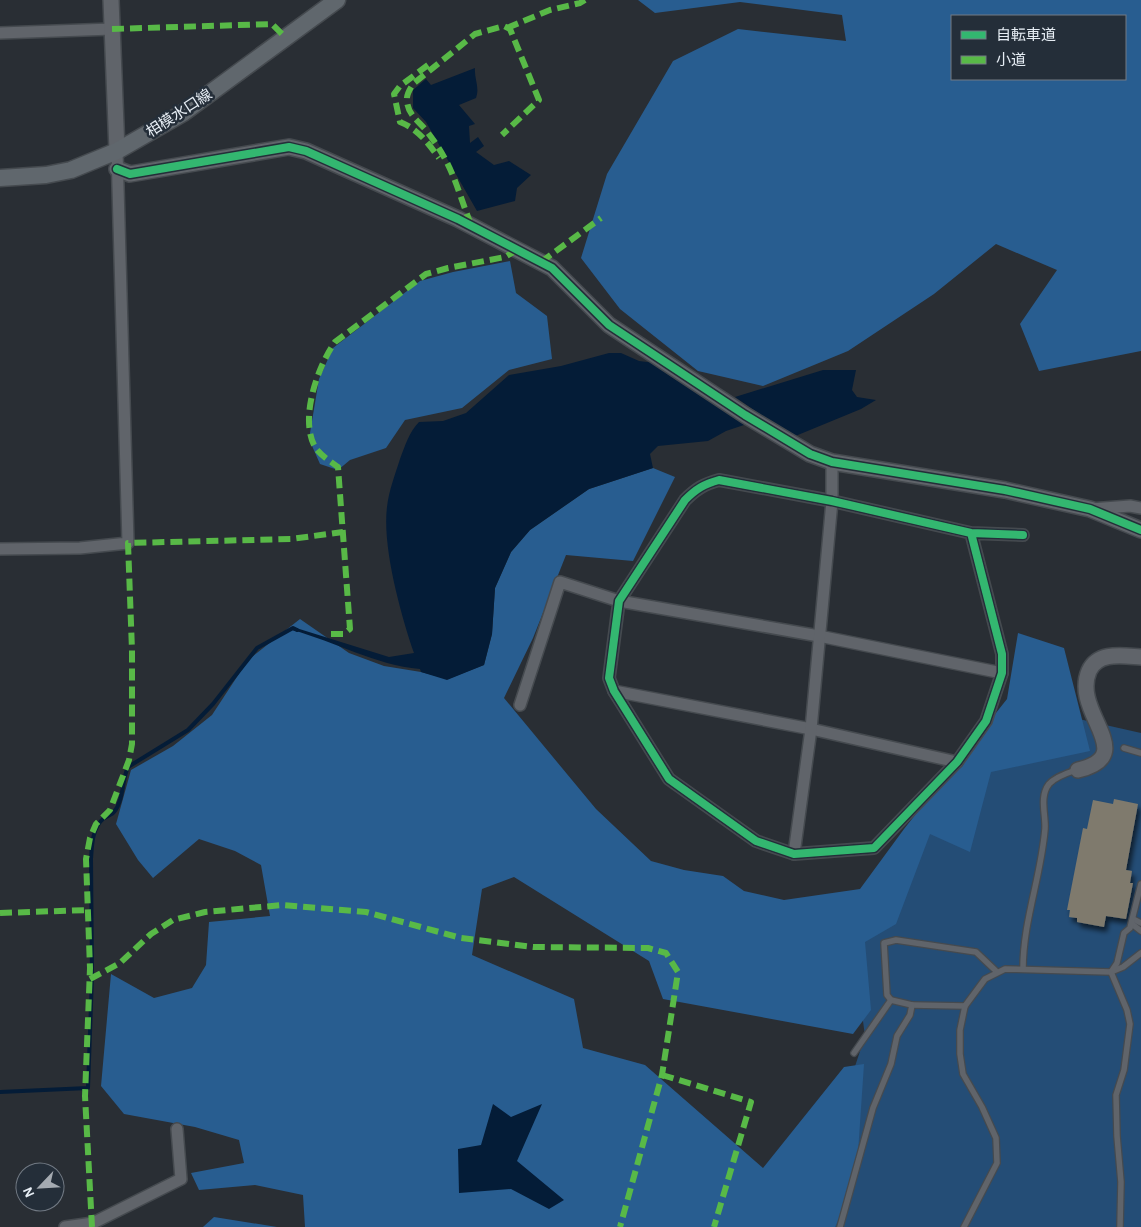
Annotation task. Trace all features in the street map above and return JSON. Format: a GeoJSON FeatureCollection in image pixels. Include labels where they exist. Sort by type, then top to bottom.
{"type":"FeatureCollection","features":[{"type":"Feature","properties":{"kind":"main road","name":"相模水口線"},"geometry":{"type":"LineString","coordinates":[[0,178],[46,175],[71,170],[117,151],[183,113],[337,0]]}},
{"type":"Feature","properties":{"kind":"street"},"geometry":{"type":"LineString","coordinates":[[0,549],[80,548],[128,543],[111,0]]}},
{"type":"Feature","properties":{"kind":"street"},"geometry":{"type":"LineString","coordinates":[[0,33],[112,29]]}},
{"type":"Feature","properties":{"kind":"street"},"geometry":{"type":"LineString","coordinates":[[117,169],[130,174],[289,147],[306,151],[458,219],[552,268],[608,325],[745,415],[810,454],[832,462],[1005,490],[1090,509],[1141,530]]}},
{"type":"Feature","properties":{"kind":"street"},"geometry":{"type":"LineString","coordinates":[[794,854],[811,729],[832,502],[832,462]]}},
{"type":"Feature","properties":{"kind":"street"},"geometry":{"type":"LineString","coordinates":[[971,533],[1002,654],[1002,673],[986,721],[957,762],[874,848],[794,854],[756,840],[669,779],[614,691],[609,678],[620,601],[685,500],[694,490],[704,484],[719,480],[832,502],[971,533],[1023,535]]}},
{"type":"Feature","properties":{"kind":"street"},"geometry":{"type":"LineString","coordinates":[[1090,509],[1130,506],[1141,508]]}},
{"type":"Feature","properties":{"kind":"street"},"geometry":{"type":"LineString","coordinates":[[520,705],[560,582],[620,601],[819,636],[1002,673]]}},
{"type":"Feature","properties":{"kind":"street"},"geometry":{"type":"LineString","coordinates":[[1078,770],[1107,765],[1121,756],[1124,748],[1116,728],[1092,700],[1088,690],[1088,673],[1092,666],[1104,657],[1141,657]]}},
{"type":"Feature","properties":{"kind":"street"},"geometry":{"type":"LineString","coordinates":[[614,691],[811,729],[957,762]]}},
{"type":"Feature","properties":{"kind":"street"},"geometry":{"type":"LineString","coordinates":[[65,1227],[80,1227],[93,1223],[181,1179],[177,1129]]}},
{"type":"Feature","properties":{"kind":"lane"},"geometry":{"type":"LineString","coordinates":[[1124,748],[1141,754]]}},
{"type":"Feature","properties":{"kind":"lane"},"geometry":{"type":"LineString","coordinates":[[1023,969],[1025,928],[1042,860],[1045,826],[1043,798],[1049,784],[1062,775],[1078,770]]}},
{"type":"Feature","properties":{"kind":"lane"},"geometry":{"type":"LineString","coordinates":[[1111,972],[1117,962],[1124,933],[1132,921],[1141,884]]}},
{"type":"Feature","properties":{"kind":"lane"},"geometry":{"type":"LineString","coordinates":[[1132,921],[1141,923]]}},
{"type":"Feature","properties":{"kind":"lane"},"geometry":{"type":"LineString","coordinates":[[1132,921],[1141,931]]}},
{"type":"Feature","properties":{"kind":"lane"},"geometry":{"type":"LineString","coordinates":[[965,1006],[912,1005],[891,1000],[887,995],[884,943],[896,940],[976,952],[996,972]]}},
{"type":"Feature","properties":{"kind":"lane"},"geometry":{"type":"LineString","coordinates":[[964,1227],[997,1163],[996,1138],[982,1107],[963,1074],[960,1054],[960,1030],[965,1006],[984,979],[1005,968],[1111,972],[1123,967],[1141,953]]}},
{"type":"Feature","properties":{"kind":"lane"},"geometry":{"type":"LineString","coordinates":[[1111,972],[1127,1010],[1130,1024],[1124,1070],[1116,1095],[1121,1182],[1120,1227]]}},
{"type":"Feature","properties":{"kind":"lane"},"geometry":{"type":"LineString","coordinates":[[854,1052],[891,1000]]}},
{"type":"Feature","properties":{"kind":"lane"},"geometry":{"type":"LineString","coordinates":[[840,1227],[873,1108],[891,1064],[897,1036],[910,1015],[912,1005]]}},
{"type":"Feature","properties":{"kind":"shaded area"},"geometry":{"type":"Polygon","coordinates":[[[638,0],[1141,0],[1141,351],[1039,371],[1020,324],[1057,270],[996,244],[934,294],[848,351],[763,386],[698,371],[620,309],[581,258],[607,174],[673,61],[738,29],[846,41],[842,15],[740,2],[655,13],[638,0]]]}},
{"type":"Feature","properties":{"kind":"shaded area"},"geometry":{"type":"Polygon","coordinates":[[[475,68],[476,98],[459,105],[475,124],[469,126],[470,143],[478,137],[484,146],[476,152],[494,165],[509,161],[531,175],[517,188],[515,201],[477,211],[426,122],[413,108],[413,90],[426,79],[431,85],[475,68]]]}},
{"type":"Feature","properties":{"kind":"shaded area"},"geometry":{"type":"Polygon","coordinates":[[[510,261],[516,293],[547,316],[552,359],[509,370],[462,408],[405,420],[386,448],[350,460],[338,470],[320,464],[309,439],[319,379],[333,348],[420,281],[453,272],[510,261]]]}},
{"type":"Feature","properties":{"kind":"shaded area"},"geometry":{"type":"Polygon","coordinates":[[[609,353],[621,353],[639,361],[663,364],[743,417],[744,425],[726,431],[708,441],[658,446],[650,454],[653,468],[589,489],[530,530],[511,552],[495,588],[492,634],[484,665],[447,680],[421,672],[420,669],[403,667],[371,658],[292,630],[293,627],[389,657],[414,653],[394,581],[386,523],[391,489],[400,459],[413,430],[419,422],[443,421],[466,413],[509,375],[561,366],[609,353]]]}},
{"type":"Feature","properties":{"kind":"shaded area"},"geometry":{"type":"Polygon","coordinates":[[[823,370],[856,370],[852,390],[857,397],[876,400],[861,409],[793,437],[735,397],[823,370]]]}},
{"type":"Feature","properties":{"kind":"shaded area"},"geometry":{"type":"Polygon","coordinates":[[[653,468],[675,477],[633,561],[566,555],[533,638],[504,698],[596,809],[651,861],[684,870],[723,876],[744,891],[784,900],[860,889],[904,829],[1007,699],[1018,633],[1064,648],[1090,751],[991,772],[970,852],[930,834],[896,924],[865,942],[871,1010],[853,1034],[663,999],[649,961],[514,877],[482,889],[472,955],[574,999],[583,1048],[645,1065],[763,1168],[844,1067],[864,1064],[856,1182],[835,1227],[305,1227],[303,1195],[255,1185],[199,1190],[191,1173],[244,1163],[239,1140],[195,1127],[124,1114],[101,1086],[111,974],[154,998],[192,988],[206,965],[209,922],[270,916],[261,865],[235,851],[199,839],[153,878],[138,860],[116,824],[131,770],[173,746],[212,715],[248,660],[300,619],[349,653],[384,666],[448,679],[484,665],[492,634],[495,588],[511,552],[530,530],[589,489],[653,468]]]}},
{"type":"Feature","properties":{"kind":"shaded area"},"geometry":{"type":"Polygon","coordinates":[[[1070,717],[1141,733],[1141,1227],[782,1227],[835,1127],[865,1036],[852,939],[904,853],[982,768],[1070,717]]]}},
{"type":"Feature","properties":{"kind":"shaded area"},"geometry":{"type":"Polygon","coordinates":[[[493,1104],[511,1117],[542,1104],[517,1161],[564,1200],[549,1209],[511,1189],[459,1193],[458,1149],[481,1145],[493,1104]]]}},
{"type":"Feature","properties":{"kind":"shaded area"},"geometry":{"type":"Polygon","coordinates":[[[214,1217],[277,1227],[203,1227],[214,1217]]]}},
{"type":"Feature","properties":{"kind":"building"},"geometry":{"type":"Polygon","coordinates":[[[1114,799],[1138,804],[1126,870],[1132,871],[1130,883],[1133,883],[1126,919],[1106,916],[1104,927],[1077,922],[1077,918],[1069,917],[1070,910],[1067,910],[1083,828],[1087,829],[1093,800],[1113,804],[1114,799]]]}},
{"type":"Feature","properties":{"kind":"waterway"},"geometry":{"type":"LineString","coordinates":[[0,1092],[88,1088],[92,977],[91,859],[93,837],[97,827],[104,818],[113,813],[120,802],[128,767],[188,730],[213,704],[257,648],[293,628],[297,630]]}},
{"type":"Feature","properties":{"kind":"marked path"},"geometry":{"type":"LineString","coordinates":[[507,28],[550,10],[580,3],[585,0]]}},
{"type":"Feature","properties":{"kind":"marked path"},"geometry":{"type":"LineString","coordinates":[[112,29],[272,24],[286,38]]}},
{"type":"Feature","properties":{"kind":"marked path"},"geometry":{"type":"LineString","coordinates":[[471,225],[448,164],[425,129],[411,113],[407,97],[413,84],[475,34],[504,26],[510,29],[539,100],[502,135]]}},
{"type":"Feature","properties":{"kind":"marked path"},"geometry":{"type":"LineString","coordinates":[[428,65],[400,86],[394,94],[400,122],[427,142],[439,158]]}},
{"type":"Feature","properties":{"kind":"marked path"},"geometry":{"type":"LineString","coordinates":[[541,262],[601,218]]}},
{"type":"Feature","properties":{"kind":"marked path"},"geometry":{"type":"LineString","coordinates":[[331,634],[344,634],[350,629],[338,467],[315,447],[309,422],[313,393],[322,364],[335,342],[426,274],[505,257],[517,250]]}},
{"type":"Feature","properties":{"kind":"marked path"},"geometry":{"type":"LineString","coordinates":[[92,1227],[85,1096],[90,968],[86,859],[90,838],[96,824],[110,810],[129,760],[132,744],[132,650],[128,543],[291,539],[343,532]]}},
{"type":"Feature","properties":{"kind":"marked path"},"geometry":{"type":"LineString","coordinates":[[90,979],[120,963],[151,934],[173,920],[205,912],[283,905],[366,912],[461,938],[533,947],[648,948],[666,953],[678,972],[662,1075],[620,1227]]}},
{"type":"Feature","properties":{"kind":"marked path"},"geometry":{"type":"LineString","coordinates":[[0,913],[88,910]]}},
{"type":"Feature","properties":{"kind":"marked path"},"geometry":{"type":"LineString","coordinates":[[662,1075],[751,1102],[714,1227]]}},
{"type":"Feature","properties":{"kind":"cycle path"},"geometry":{"type":"LineString","coordinates":[[117,169],[130,174],[289,147],[306,151],[458,219],[552,268],[609,325],[745,415],[810,454],[832,462],[1005,490],[1090,509],[1141,530]]}},
{"type":"Feature","properties":{"kind":"cycle path"},"geometry":{"type":"LineString","coordinates":[[971,533],[1002,654],[1002,673],[986,721],[957,762],[874,848],[794,854],[756,841],[669,779],[614,691],[609,678],[619,601],[685,500],[709,483],[719,480],[832,501],[971,533],[1023,535]]}}]}
